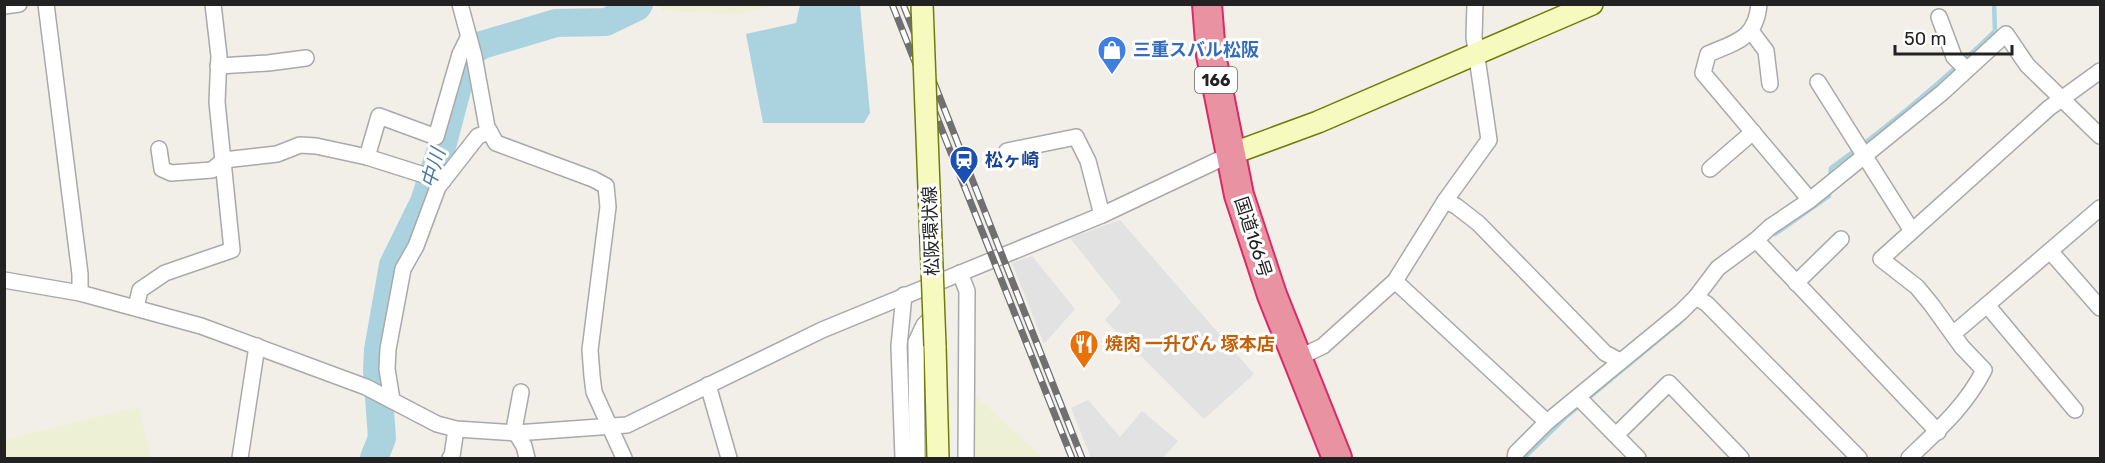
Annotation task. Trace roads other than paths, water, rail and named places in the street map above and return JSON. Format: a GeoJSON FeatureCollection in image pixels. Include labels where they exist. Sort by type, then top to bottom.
{"type":"FeatureCollection","features":[{"type":"Feature","properties":{"kind":"highway","name":"国道166号"},"geometry":{"type":"LineString","coordinates":[[1207,4],[1211,55],[1239,195],[1255,246],[1337,459]]}},
{"type":"Feature","properties":{"kind":"main road","name":"松阪環状線"},"geometry":{"type":"LineString","coordinates":[[922,4],[938,459]]}},
{"type":"Feature","properties":{"kind":"main road"},"geometry":{"type":"LineString","coordinates":[[1231,154],[1318,122],[1592,4]]}},
{"type":"Feature","properties":{"kind":"street"},"geometry":{"type":"LineString","coordinates":[[4,6],[19,4]]}},
{"type":"Feature","properties":{"kind":"street"},"geometry":{"type":"LineString","coordinates":[[46,4],[81,274],[80,293]]}},
{"type":"Feature","properties":{"kind":"street"},"geometry":{"type":"LineString","coordinates":[[136,307],[140,290],[165,273],[232,250],[217,102],[219,66],[213,4]]}},
{"type":"Feature","properties":{"kind":"street"},"geometry":{"type":"LineString","coordinates":[[460,4],[487,127],[496,143],[606,186],[608,207],[590,350],[594,392],[624,459]]}},
{"type":"Feature","properties":{"kind":"street"},"geometry":{"type":"LineString","coordinates":[[1298,358],[1323,346],[1395,281],[1445,201],[1489,140],[1474,38],[1475,4]]}},
{"type":"Feature","properties":{"kind":"street"},"geometry":{"type":"LineString","coordinates":[[1759,4],[1752,31],[1738,41],[1708,54],[1703,73],[1810,200]]}},
{"type":"Feature","properties":{"kind":"street"},"geometry":{"type":"LineString","coordinates":[[1939,17],[1962,65]]}},
{"type":"Feature","properties":{"kind":"street"},"geometry":{"type":"LineString","coordinates":[[1752,31],[1766,51],[1770,84]]}},
{"type":"Feature","properties":{"kind":"street"},"geometry":{"type":"LineString","coordinates":[[1515,459],[1516,453],[1547,422],[1583,402],[1620,361],[1696,297],[1718,268],[1831,183],[1860,150],[1943,92],[1962,65],[2006,34],[2027,65],[2100,136]]}},
{"type":"Feature","properties":{"kind":"street"},"geometry":{"type":"LineString","coordinates":[[368,157],[379,116],[436,137],[460,54],[471,46]]}},
{"type":"Feature","properties":{"kind":"street"},"geometry":{"type":"LineString","coordinates":[[219,66],[306,58]]}},
{"type":"Feature","properties":{"kind":"street"},"geometry":{"type":"LineString","coordinates":[[1909,459],[1949,421],[1977,384],[1984,370],[1962,347],[1917,287],[1881,259],[2062,98],[2100,71]]}},
{"type":"Feature","properties":{"kind":"street"},"geometry":{"type":"LineString","coordinates":[[1818,82],[1912,231]]}},
{"type":"Feature","properties":{"kind":"street"},"geometry":{"type":"LineString","coordinates":[[390,398],[387,369],[388,349],[403,269],[416,246],[438,187],[478,136],[490,132]]}},
{"type":"Feature","properties":{"kind":"street"},"geometry":{"type":"LineString","coordinates":[[1710,169],[1753,132]]}},
{"type":"Feature","properties":{"kind":"street"},"geometry":{"type":"LineString","coordinates":[[1007,151],[1076,137],[1088,161],[1102,215]]}},
{"type":"Feature","properties":{"kind":"street"},"geometry":{"type":"LineString","coordinates":[[159,149],[162,169],[171,173],[212,170],[224,160],[277,154],[300,145],[368,157],[443,181]]}},
{"type":"Feature","properties":{"kind":"street"},"geometry":{"type":"LineString","coordinates":[[4,280],[80,293],[201,326],[366,387],[390,398],[426,420],[456,429],[516,433],[610,427],[627,425],[822,330],[1102,215],[1231,154]]}},
{"type":"Feature","properties":{"kind":"street"},"geometry":{"type":"LineString","coordinates":[[1445,201],[1456,206],[1478,223],[1605,354],[1620,361]]}},
{"type":"Feature","properties":{"kind":"street"},"geometry":{"type":"LineString","coordinates":[[1953,334],[2100,208]]}},
{"type":"Feature","properties":{"kind":"street"},"geometry":{"type":"LineString","coordinates":[[1796,283],[1841,239]]}},
{"type":"Feature","properties":{"kind":"street"},"geometry":{"type":"LineString","coordinates":[[1756,240],[1938,432]]}},
{"type":"Feature","properties":{"kind":"street"},"geometry":{"type":"LineString","coordinates":[[2050,251],[2100,308]]}},
{"type":"Feature","properties":{"kind":"street"},"geometry":{"type":"LineString","coordinates":[[960,273],[967,291],[966,459]]}},
{"type":"Feature","properties":{"kind":"street"},"geometry":{"type":"LineString","coordinates":[[1395,281],[1547,422]]}},
{"type":"Feature","properties":{"kind":"street"},"geometry":{"type":"LineString","coordinates":[[903,459],[899,346],[904,295]]}},
{"type":"Feature","properties":{"kind":"street"},"geometry":{"type":"LineString","coordinates":[[1696,297],[1707,304],[1859,459]]}},
{"type":"Feature","properties":{"kind":"street"},"geometry":{"type":"LineString","coordinates":[[1987,305],[2075,410]]}},
{"type":"Feature","properties":{"kind":"street"},"geometry":{"type":"LineString","coordinates":[[917,459],[916,342],[924,326],[934,315]]}},
{"type":"Feature","properties":{"kind":"street"},"geometry":{"type":"LineString","coordinates":[[240,459],[257,346]]}},
{"type":"Feature","properties":{"kind":"street"},"geometry":{"type":"LineString","coordinates":[[1616,435],[1670,383],[1741,459]]}},
{"type":"Feature","properties":{"kind":"street"},"geometry":{"type":"LineString","coordinates":[[708,385],[729,459]]}},
{"type":"Feature","properties":{"kind":"street"},"geometry":{"type":"LineString","coordinates":[[521,392],[515,424],[516,433],[524,446],[527,459]]}},
{"type":"Feature","properties":{"kind":"street"},"geometry":{"type":"LineString","coordinates":[[1583,402],[1638,459]]}},
{"type":"Feature","properties":{"kind":"street"},"geometry":{"type":"LineString","coordinates":[[452,458],[456,429]]}},
{"type":"Feature","properties":{"kind":"water"},"geometry":{"type":"Polygon","coordinates":[[[800,5],[860,5],[870,113],[864,123],[763,123],[746,34],[796,23],[800,5]]]}},
{"type":"Feature","properties":{"kind":"waterway","name":"中川"},"geometry":{"type":"LineString","coordinates":[[374,458],[382,438],[377,370],[378,350],[393,265],[424,202],[443,143],[466,56],[482,45],[556,23],[606,22],[639,4]]}},
{"type":"Feature","properties":{"kind":"waterway"},"geometry":{"type":"LineString","coordinates":[[1830,178],[1831,168],[1874,136],[1956,68],[1995,31],[1994,4]]}},
{"type":"Feature","properties":{"kind":"waterway"},"geometry":{"type":"LineString","coordinates":[[1775,234],[1829,196],[1829,190]]}},
{"type":"Feature","properties":{"kind":"waterway"},"geometry":{"type":"LineString","coordinates":[[1524,458],[1568,415],[1680,322]]}},
{"type":"Feature","properties":{"kind":"railway"},"geometry":{"type":"LineString","coordinates":[[892,4],[1072,458]]}},
{"type":"Feature","properties":{"kind":"railway"},"geometry":{"type":"LineString","coordinates":[[903,4],[1082,458]]}},
{"type":"Feature","properties":{"kind":"place","name":"三重スバル松阪"},"geometry":{"type":"Point","coordinates":[1112,76]}},
{"type":"Feature","properties":{"kind":"place","name":"松ヶ崎"},"geometry":{"type":"Point","coordinates":[964,186]}},
{"type":"Feature","properties":{"kind":"place","name":"焼肉 一升びん 塚本店"},"geometry":{"type":"Point","coordinates":[1084,370]}}]}
